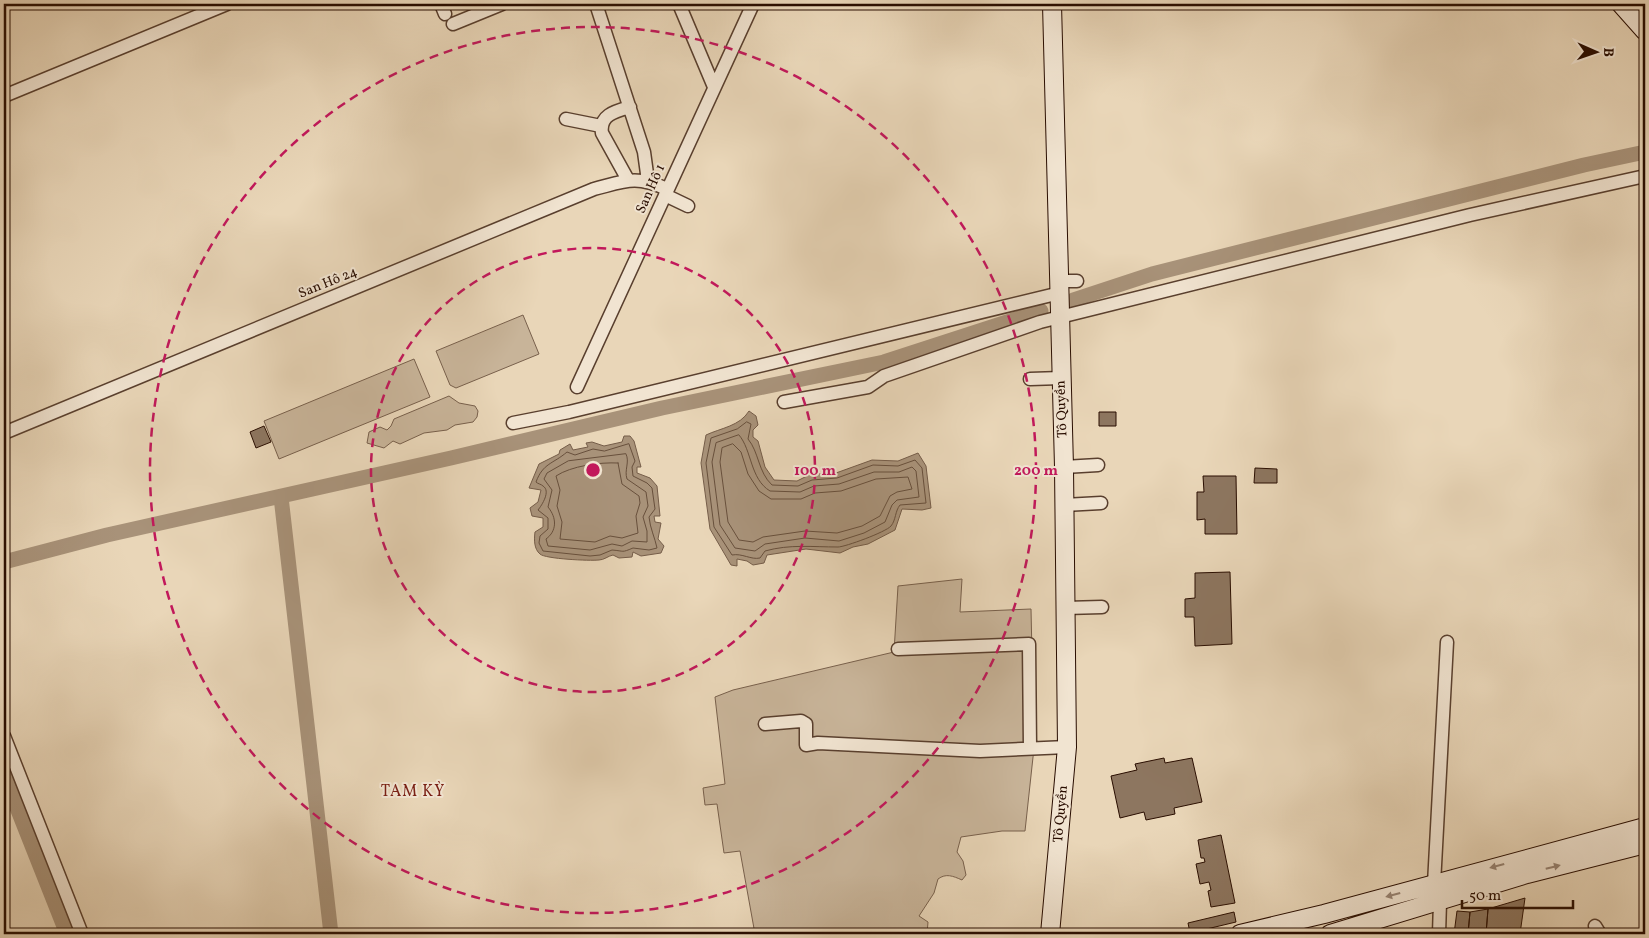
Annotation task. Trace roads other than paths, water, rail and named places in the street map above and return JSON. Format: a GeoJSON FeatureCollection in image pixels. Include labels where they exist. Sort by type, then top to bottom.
{"type":"FeatureCollection","features":[{"type":"Feature","properties":{"kind":"main road","name":"Tô Quyền"},"geometry":{"type":"LineString","coordinates":[[1051,931],[1067,747],[1064,467],[1052,4]]}},
{"type":"Feature","properties":{"kind":"main road"},"geometry":{"type":"LineString","coordinates":[[1621,4],[1645,31]]}},
{"type":"Feature","properties":{"kind":"main road"},"geometry":{"type":"LineString","coordinates":[[1240,934],[1645,827]]}},
{"type":"Feature","properties":{"kind":"main road"},"geometry":{"type":"LineString","coordinates":[[1330,934],[1527,874],[1645,844]]}},
{"type":"Feature","properties":{"kind":"main road"},"geometry":{"type":"LineString","coordinates":[[1437,883],[1440,902]]}},
{"type":"Feature","properties":{"kind":"street"},"geometry":{"type":"LineString","coordinates":[[4,96],[227,4]]}},
{"type":"Feature","properties":{"kind":"street"},"geometry":{"type":"LineString","coordinates":[[446,14],[502,4]]}},
{"type":"Feature","properties":{"kind":"street"},"geometry":{"type":"LineString","coordinates":[[596,4],[644,152],[648,181]]}},
{"type":"Feature","properties":{"kind":"street"},"geometry":{"type":"LineString","coordinates":[[679,4],[714,87]]}},
{"type":"Feature","properties":{"kind":"street","name":"San Hô 1"},"geometry":{"type":"LineString","coordinates":[[577,387],[753,4]]}},
{"type":"Feature","properties":{"kind":"street"},"geometry":{"type":"LineString","coordinates":[[628,180],[602,133],[601,126],[605,118],[614,111],[630,107]]}},
{"type":"Feature","properties":{"kind":"street"},"geometry":{"type":"LineString","coordinates":[[566,119],[601,126]]}},
{"type":"Feature","properties":{"kind":"street"},"geometry":{"type":"LineString","coordinates":[[784,402],[868,387],[884,376],[1040,322],[1470,215],[1645,176]]}},
{"type":"Feature","properties":{"kind":"street","name":"San Hô 24"},"geometry":{"type":"LineString","coordinates":[[4,433],[594,189],[628,180],[648,181],[688,206]]}},
{"type":"Feature","properties":{"kind":"street"},"geometry":{"type":"LineString","coordinates":[[513,424],[569,412],[1060,287],[1077,281]]}},
{"type":"Feature","properties":{"kind":"street"},"geometry":{"type":"LineString","coordinates":[[1030,380],[1061,378]]}},
{"type":"Feature","properties":{"kind":"street"},"geometry":{"type":"LineString","coordinates":[[1064,467],[1098,465]]}},
{"type":"Feature","properties":{"kind":"street"},"geometry":{"type":"LineString","coordinates":[[1064,505],[1101,503]]}},
{"type":"Feature","properties":{"kind":"street"},"geometry":{"type":"LineString","coordinates":[[1065,608],[1102,607]]}},
{"type":"Feature","properties":{"kind":"street"},"geometry":{"type":"LineString","coordinates":[[1437,883],[1447,642]]}},
{"type":"Feature","properties":{"kind":"street"},"geometry":{"type":"LineString","coordinates":[[898,649],[1029,644],[1030,748]]}},
{"type":"Feature","properties":{"kind":"street"},"geometry":{"type":"LineString","coordinates":[[765,724],[801,721],[806,724],[806,745],[818,743],[980,751],[1067,747]]}},
{"type":"Feature","properties":{"kind":"street"},"geometry":{"type":"LineString","coordinates":[[4,736],[82,934]]}},
{"type":"Feature","properties":{"kind":"street"},"geometry":{"type":"LineString","coordinates":[[1439,934],[1440,902]]}},
{"type":"Feature","properties":{"kind":"water"},"geometry":{"type":"Polygon","coordinates":[[[749,411],[756,416],[758,425],[753,430],[753,437],[758,441],[765,467],[774,480],[797,481],[811,474],[836,473],[872,460],[898,461],[918,453],[926,466],[931,508],[922,510],[902,509],[895,530],[868,544],[853,547],[840,553],[806,549],[767,555],[764,563],[753,565],[747,561],[737,559],[737,566],[731,565],[710,529],[701,463],[706,435],[741,420],[749,411]]]}},
{"type":"Feature","properties":{"kind":"water"},"geometry":{"type":"Polygon","coordinates":[[[624,436],[630,436],[634,441],[641,467],[637,467],[637,473],[650,478],[657,486],[660,516],[654,516],[655,522],[661,523],[658,539],[664,546],[661,553],[641,556],[633,552],[632,557],[619,558],[613,555],[594,560],[558,558],[540,554],[536,547],[535,532],[543,527],[543,518],[532,516],[530,508],[538,502],[541,490],[529,488],[539,464],[559,454],[560,450],[570,444],[573,450],[588,447],[586,443],[592,442],[604,446],[622,442],[624,436]]]}},
{"type":"Feature","properties":{"kind":"waterway"},"geometry":{"type":"LineString","coordinates":[[1073,300],[1152,274],[1584,165],[1645,152]]}},
{"type":"Feature","properties":{"kind":"waterway"},"geometry":{"type":"LineString","coordinates":[[4,562],[107,535],[451,458],[662,408],[884,362],[1041,311]]}},
{"type":"Feature","properties":{"kind":"waterway"},"geometry":{"type":"LineString","coordinates":[[281,497],[331,934]]}},
{"type":"Feature","properties":{"kind":"waterway"},"geometry":{"type":"LineString","coordinates":[[4,775],[67,934]]}},
{"type":"Feature","properties":{"kind":"district","name":"TAM KỲ"},"geometry":{"type":"Point","coordinates":[413,792]}}]}
